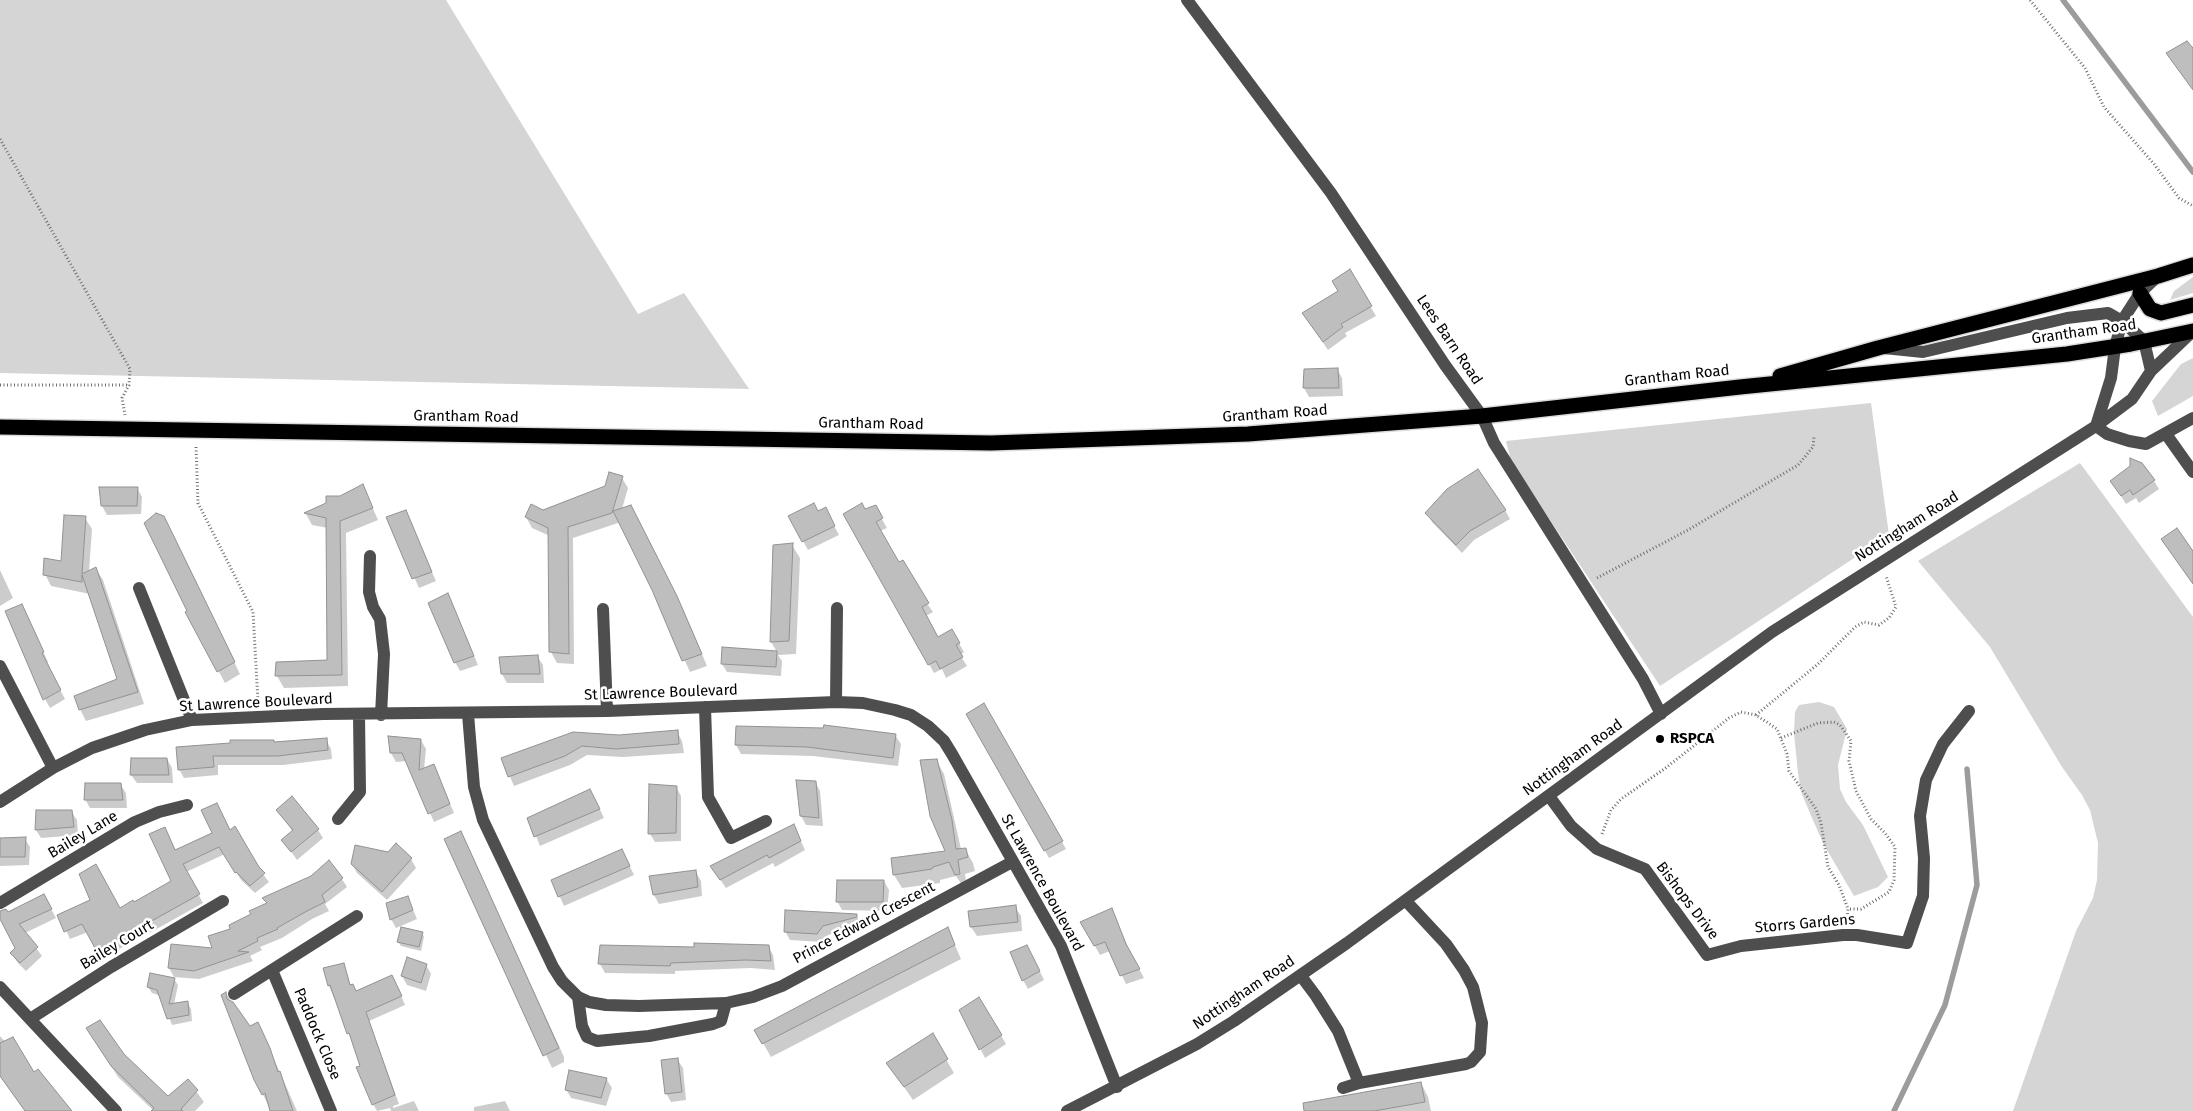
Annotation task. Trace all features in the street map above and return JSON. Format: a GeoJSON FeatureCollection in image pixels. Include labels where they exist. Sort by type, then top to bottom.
{"type":"FeatureCollection","features":[{"type":"Feature","properties":{"kind":"highway","name":"Grantham Road"},"geometry":{"type":"LineString","coordinates":[[1740,387],[1878,348],[2158,276],[2193,265]]}},
{"type":"Feature","properties":{"kind":"highway"},"geometry":{"type":"LineString","coordinates":[[2140,293],[2150,310],[2161,314],[2193,305]]}},
{"type":"Feature","properties":{"kind":"highway","name":"Grantham Road"},"geometry":{"type":"LineString","coordinates":[[0,426],[991,443],[1248,434],[1482,416],[1740,387],[2067,354],[2193,331]]}},
{"type":"Feature","properties":{"kind":"street","name":"Lees Barn Road"},"geometry":{"type":"LineString","coordinates":[[1187,0],[1331,193],[1445,366],[1482,416],[1494,443],[1644,679],[1661,714]]}},
{"type":"Feature","properties":{"kind":"street"},"geometry":{"type":"LineString","coordinates":[[2158,276],[2140,293],[2122,321],[2115,346],[2111,378],[2096,426],[2107,434],[2129,442],[2146,444],[2193,418]]}},
{"type":"Feature","properties":{"kind":"street"},"geometry":{"type":"LineString","coordinates":[[1878,348],[1923,352],[2080,316],[2108,314],[2122,321],[2144,341],[2151,371]]}},
{"type":"Feature","properties":{"kind":"street","name":"Nottingham Road"},"geometry":{"type":"LineString","coordinates":[[1067,1111],[1117,1087],[1197,1044],[1301,976],[1772,632],[2096,426],[2132,399],[2151,371],[2193,331]]}},
{"type":"Feature","properties":{"kind":"street"},"geometry":{"type":"LineString","coordinates":[[2166,434],[2193,472]]}},
{"type":"Feature","properties":{"kind":"street"},"geometry":{"type":"LineString","coordinates":[[370,556],[369,592],[373,607],[380,619],[384,654],[381,715]]}},
{"type":"Feature","properties":{"kind":"street"},"geometry":{"type":"LineString","coordinates":[[139,588],[192,720]]}},
{"type":"Feature","properties":{"kind":"street"},"geometry":{"type":"LineString","coordinates":[[836,702],[837,608]]}},
{"type":"Feature","properties":{"kind":"street"},"geometry":{"type":"LineString","coordinates":[[603,609],[607,711]]}},
{"type":"Feature","properties":{"kind":"street"},"geometry":{"type":"LineString","coordinates":[[0,666],[52,768]]}},
{"type":"Feature","properties":{"kind":"street","name":"St Lawrence Boulevard"},"geometry":{"type":"LineString","coordinates":[[0,802],[52,768],[92,748],[145,730],[192,720],[259,716],[607,711],[836,702],[863,703],[895,710],[911,716],[928,726],[944,741],[952,754],[1061,946],[1117,1087]]}},
{"type":"Feature","properties":{"kind":"street"},"geometry":{"type":"LineString","coordinates":[[705,707],[708,796],[731,838],[766,821]]}},
{"type":"Feature","properties":{"kind":"street","name":"Storrs Gardens"},"geometry":{"type":"LineString","coordinates":[[1707,955],[1741,946],[1843,935],[1858,935],[1907,943],[1923,896],[1924,858],[1920,816],[1926,780],[1943,744],[1969,711]]}},
{"type":"Feature","properties":{"kind":"street","name":"Prince Edward Crescent"},"geometry":{"type":"LineString","coordinates":[[468,714],[474,787],[483,820],[552,967],[562,981],[578,997],[606,1005],[726,1003],[753,997],[782,986],[1012,862]]}},
{"type":"Feature","properties":{"kind":"street"},"geometry":{"type":"LineString","coordinates":[[338,819],[360,792],[359,715]]}},
{"type":"Feature","properties":{"kind":"street","name":"Bishops Drive"},"geometry":{"type":"LineString","coordinates":[[1549,796],[1571,826],[1597,849],[1645,869],[1707,955]]}},
{"type":"Feature","properties":{"kind":"street","name":"Bailey Lane"},"geometry":{"type":"LineString","coordinates":[[0,903],[136,822],[159,812],[187,805]]}},
{"type":"Feature","properties":{"kind":"street","name":"Bailey Court"},"geometry":{"type":"LineString","coordinates":[[30,1019],[111,967],[223,901]]}},
{"type":"Feature","properties":{"kind":"street"},"geometry":{"type":"LineString","coordinates":[[1343,1088],[1359,1083],[1466,1064],[1477,1057],[1480,1052],[1482,1023],[1473,987],[1446,944],[1406,901]]}},
{"type":"Feature","properties":{"kind":"street"},"geometry":{"type":"LineString","coordinates":[[234,994],[357,916]]}},
{"type":"Feature","properties":{"kind":"street","name":"Paddock Close"},"geometry":{"type":"LineString","coordinates":[[272,970],[331,1111]]}},
{"type":"Feature","properties":{"kind":"street"},"geometry":{"type":"LineString","coordinates":[[1301,976],[1338,1031],[1359,1083]]}},
{"type":"Feature","properties":{"kind":"street"},"geometry":{"type":"LineString","coordinates":[[0,987],[116,1111]]}},
{"type":"Feature","properties":{"kind":"street"},"geometry":{"type":"LineString","coordinates":[[578,997],[582,1026],[587,1037],[597,1041],[649,1036],[713,1024],[721,1021],[726,1003]]}},
{"type":"Feature","properties":{"kind":"path"},"geometry":{"type":"LineString","coordinates":[[2030,0],[2085,68],[2104,107],[2154,164],[2179,198],[2193,206]]}},
{"type":"Feature","properties":{"kind":"path"},"geometry":{"type":"LineString","coordinates":[[0,139],[130,368],[129,385],[122,398],[128,429]]}},
{"type":"Feature","properties":{"kind":"path"},"geometry":{"type":"LineString","coordinates":[[0,385],[129,385]]}},
{"type":"Feature","properties":{"kind":"path"},"geometry":{"type":"LineString","coordinates":[[1584,585],[1688,530],[1798,465],[1813,447],[1814,437]]}},
{"type":"Feature","properties":{"kind":"path"},"geometry":{"type":"LineString","coordinates":[[196,446],[198,503],[253,612],[259,716]]}},
{"type":"Feature","properties":{"kind":"path"},"geometry":{"type":"LineString","coordinates":[[1756,715],[1818,664],[1855,627],[1864,622],[1879,625],[1889,618],[1896,606],[1885,576]]}},
{"type":"Feature","properties":{"kind":"path"},"geometry":{"type":"LineString","coordinates":[[1597,849],[1611,810],[1621,799],[1729,718],[1741,712],[1756,715],[1777,729],[1786,754],[1789,771],[1816,809],[1821,823],[1828,867],[1839,885],[1848,908],[1861,910],[1889,892],[1894,880],[1895,847],[1885,833],[1871,819],[1856,791],[1849,761],[1851,741],[1840,725],[1834,722],[1818,723],[1781,738]]}},
{"type":"Feature","properties":{"kind":"shaded area"},"geometry":{"type":"Polygon","coordinates":[[[0,0],[446,0],[638,314],[684,293],[749,389],[0,373],[0,0]]]}},
{"type":"Feature","properties":{"kind":"shaded area"},"geometry":{"type":"Polygon","coordinates":[[[2193,277],[2193,293],[2170,300],[2174,291],[2193,277]]]}},
{"type":"Feature","properties":{"kind":"shaded area"},"geometry":{"type":"Polygon","coordinates":[[[2193,358],[2193,396],[2158,416],[2152,401],[2181,364],[2193,358]]]}},
{"type":"Feature","properties":{"kind":"shaded area"},"geometry":{"type":"Polygon","coordinates":[[[1871,403],[1889,535],[1660,686],[1511,461],[1506,441],[1871,403]]]}},
{"type":"Feature","properties":{"kind":"shaded area"},"geometry":{"type":"Polygon","coordinates":[[[2080,463],[2193,617],[2193,1111],[2013,1111],[2076,931],[2093,898],[2097,880],[2098,843],[2090,810],[2082,795],[2062,767],[1990,647],[1918,561],[2080,463]]]}},
{"type":"Feature","properties":{"kind":"shaded area"},"geometry":{"type":"Polygon","coordinates":[[[1819,702],[1834,707],[1847,729],[1838,765],[1840,789],[1846,802],[1863,825],[1888,877],[1878,887],[1854,896],[1824,845],[1801,792],[1794,733],[1795,712],[1799,705],[1819,702]]]}},
{"type":"Feature","properties":{"kind":"building"},"geometry":{"type":"Polygon","coordinates":[[[2187,41],[2193,48],[2193,90],[2166,53],[2187,41]]]}},
{"type":"Feature","properties":{"kind":"building"},"geometry":{"type":"Polygon","coordinates":[[[1350,269],[1372,306],[1341,324],[1343,327],[1323,342],[1302,313],[1338,291],[1332,281],[1350,269]]]}},
{"type":"Feature","properties":{"kind":"building"},"geometry":{"type":"Polygon","coordinates":[[[1338,368],[1339,388],[1303,388],[1304,369],[1338,368]]]}},
{"type":"Feature","properties":{"kind":"building"},"geometry":{"type":"Polygon","coordinates":[[[2130,458],[2142,463],[2155,480],[2133,495],[2130,490],[2121,496],[2110,481],[2130,466],[2130,458]]]}},
{"type":"Feature","properties":{"kind":"building"},"geometry":{"type":"Polygon","coordinates":[[[1478,469],[1506,510],[1470,531],[1456,545],[1425,513],[1447,489],[1478,469]]]}},
{"type":"Feature","properties":{"kind":"building"},"geometry":{"type":"Polygon","coordinates":[[[609,472],[623,476],[612,513],[568,527],[569,654],[549,652],[548,528],[525,517],[531,504],[543,510],[605,486],[609,472]]]}},
{"type":"Feature","properties":{"kind":"building"},"geometry":{"type":"Polygon","coordinates":[[[363,484],[373,508],[340,521],[342,675],[275,676],[276,662],[327,660],[326,518],[304,513],[326,503],[326,496],[340,496],[363,484]]]}},
{"type":"Feature","properties":{"kind":"building"},"geometry":{"type":"Polygon","coordinates":[[[99,487],[138,487],[137,506],[101,506],[99,487]]]}},
{"type":"Feature","properties":{"kind":"building"},"geometry":{"type":"Polygon","coordinates":[[[814,503],[818,511],[826,507],[835,526],[802,542],[788,516],[814,503]]]}},
{"type":"Feature","properties":{"kind":"building"},"geometry":{"type":"Polygon","coordinates":[[[862,503],[865,509],[876,505],[883,518],[876,522],[899,562],[903,560],[929,603],[922,607],[938,637],[952,629],[960,643],[956,645],[963,657],[940,669],[936,661],[928,665],[843,514],[862,503]]]}},
{"type":"Feature","properties":{"kind":"building"},"geometry":{"type":"Polygon","coordinates":[[[631,505],[677,596],[702,654],[682,661],[652,590],[613,511],[631,505]]]}},
{"type":"Feature","properties":{"kind":"building"},"geometry":{"type":"Polygon","coordinates":[[[406,510],[432,572],[412,579],[386,517],[406,510]]]}},
{"type":"Feature","properties":{"kind":"building"},"geometry":{"type":"Polygon","coordinates":[[[156,513],[164,516],[235,662],[217,672],[185,612],[187,611],[144,523],[156,513]]]}},
{"type":"Feature","properties":{"kind":"building"},"geometry":{"type":"Polygon","coordinates":[[[64,515],[86,516],[82,574],[96,567],[138,692],[79,710],[74,696],[117,679],[82,575],[82,582],[43,575],[44,558],[61,561],[64,515]]]}},
{"type":"Feature","properties":{"kind":"building"},"geometry":{"type":"Polygon","coordinates":[[[2177,528],[2193,551],[2193,584],[2161,539],[2177,528]]]}},
{"type":"Feature","properties":{"kind":"building"},"geometry":{"type":"Polygon","coordinates":[[[793,543],[789,641],[770,642],[773,545],[793,543]]]}},
{"type":"Feature","properties":{"kind":"building"},"geometry":{"type":"Polygon","coordinates":[[[448,593],[474,656],[454,663],[428,603],[448,593]]]}},
{"type":"Feature","properties":{"kind":"building"},"geometry":{"type":"Polygon","coordinates":[[[22,604],[44,652],[42,653],[61,690],[43,700],[5,611],[22,604]]]}},
{"type":"Feature","properties":{"kind":"building"},"geometry":{"type":"Polygon","coordinates":[[[722,647],[777,651],[776,667],[721,664],[722,647]]]}},
{"type":"Feature","properties":{"kind":"building"},"geometry":{"type":"Polygon","coordinates":[[[538,655],[540,674],[501,674],[499,657],[538,655]]]}},
{"type":"Feature","properties":{"kind":"building"},"geometry":{"type":"Polygon","coordinates":[[[984,703],[1063,841],[1044,851],[966,714],[984,703]]]}},
{"type":"Feature","properties":{"kind":"building"},"geometry":{"type":"Polygon","coordinates":[[[824,725],[896,734],[893,758],[807,747],[735,745],[736,726],[823,728],[824,725]]]}},
{"type":"Feature","properties":{"kind":"building"},"geometry":{"type":"Polygon","coordinates":[[[678,730],[679,744],[616,749],[582,746],[565,756],[508,777],[501,758],[573,732],[619,735],[678,730]]]}},
{"type":"Feature","properties":{"kind":"building"},"geometry":{"type":"Polygon","coordinates":[[[388,736],[421,739],[419,770],[434,764],[450,804],[428,814],[402,753],[390,753],[388,736]]]}},
{"type":"Feature","properties":{"kind":"building"},"geometry":{"type":"Polygon","coordinates":[[[327,738],[328,750],[278,756],[213,756],[214,767],[178,770],[176,747],[230,743],[230,740],[274,740],[274,742],[327,738]]]}},
{"type":"Feature","properties":{"kind":"building"},"geometry":{"type":"Polygon","coordinates":[[[131,758],[167,758],[169,775],[130,775],[131,758]]]}},
{"type":"Feature","properties":{"kind":"building"},"geometry":{"type":"Polygon","coordinates":[[[937,759],[952,820],[956,849],[966,848],[968,857],[958,860],[960,874],[955,875],[949,862],[932,869],[893,875],[891,858],[945,851],[930,816],[920,760],[937,759]]]}},
{"type":"Feature","properties":{"kind":"building"},"geometry":{"type":"Polygon","coordinates":[[[796,780],[816,781],[819,818],[800,816],[796,780]]]}},
{"type":"Feature","properties":{"kind":"building"},"geometry":{"type":"Polygon","coordinates":[[[85,783],[121,783],[123,800],[84,800],[85,783]]]}},
{"type":"Feature","properties":{"kind":"building"},"geometry":{"type":"Polygon","coordinates":[[[649,784],[677,786],[676,833],[648,834],[649,784]]]}},
{"type":"Feature","properties":{"kind":"building"},"geometry":{"type":"Polygon","coordinates":[[[590,789],[600,809],[534,837],[527,818],[590,789]]]}},
{"type":"Feature","properties":{"kind":"building"},"geometry":{"type":"Polygon","coordinates":[[[292,796],[319,829],[291,852],[281,840],[293,830],[276,810],[292,796]]]}},
{"type":"Feature","properties":{"kind":"building"},"geometry":{"type":"Polygon","coordinates":[[[217,803],[230,830],[235,826],[259,867],[265,873],[250,886],[235,873],[219,847],[183,864],[200,894],[148,923],[96,950],[82,924],[64,932],[57,915],[90,900],[79,874],[96,864],[120,908],[133,900],[134,902],[171,881],[149,834],[165,827],[175,850],[212,833],[201,810],[217,803]]]}},
{"type":"Feature","properties":{"kind":"building"},"geometry":{"type":"Polygon","coordinates":[[[36,810],[72,810],[74,827],[35,830],[36,810]]]}},
{"type":"Feature","properties":{"kind":"building"},"geometry":{"type":"Polygon","coordinates":[[[794,824],[801,841],[769,858],[767,855],[720,880],[710,866],[794,824]]]}},
{"type":"Feature","properties":{"kind":"building"},"geometry":{"type":"Polygon","coordinates":[[[461,831],[559,1048],[543,1056],[444,839],[461,831]]]}},
{"type":"Feature","properties":{"kind":"building"},"geometry":{"type":"Polygon","coordinates":[[[26,837],[25,857],[0,857],[0,838],[26,837]]]}},
{"type":"Feature","properties":{"kind":"building"},"geometry":{"type":"Polygon","coordinates":[[[396,843],[412,858],[382,892],[351,864],[355,845],[388,852],[396,843]]]}},
{"type":"Feature","properties":{"kind":"building"},"geometry":{"type":"Polygon","coordinates":[[[622,849],[630,866],[558,897],[551,880],[622,849]]]}},
{"type":"Feature","properties":{"kind":"building"},"geometry":{"type":"Polygon","coordinates":[[[329,860],[343,878],[322,895],[325,902],[278,929],[257,938],[258,941],[238,951],[249,952],[194,971],[168,968],[171,944],[212,948],[208,936],[230,929],[229,925],[251,914],[249,911],[267,903],[262,898],[311,876],[329,860]]]}},
{"type":"Feature","properties":{"kind":"building"},"geometry":{"type":"Polygon","coordinates":[[[696,870],[698,887],[653,895],[649,876],[696,870]]]}},
{"type":"Feature","properties":{"kind":"building"},"geometry":{"type":"Polygon","coordinates":[[[837,880],[884,880],[883,902],[836,902],[837,880]]]}},
{"type":"Feature","properties":{"kind":"building"},"geometry":{"type":"Polygon","coordinates":[[[44,894],[52,909],[19,924],[38,947],[20,963],[10,953],[15,948],[0,919],[0,911],[6,909],[8,912],[44,894]]]}},
{"type":"Feature","properties":{"kind":"building"},"geometry":{"type":"Polygon","coordinates":[[[408,896],[413,910],[390,920],[386,903],[408,896]]]}},
{"type":"Feature","properties":{"kind":"building"},"geometry":{"type":"Polygon","coordinates":[[[1016,905],[1018,922],[970,927],[968,911],[1016,905]]]}},
{"type":"Feature","properties":{"kind":"building"},"geometry":{"type":"Polygon","coordinates":[[[1112,908],[1126,944],[1140,969],[1120,976],[1105,942],[1094,946],[1080,922],[1112,908]]]}},
{"type":"Feature","properties":{"kind":"building"},"geometry":{"type":"Polygon","coordinates":[[[785,910],[857,914],[857,917],[823,926],[817,934],[784,932],[785,910]]]}},
{"type":"Feature","properties":{"kind":"building"},"geometry":{"type":"Polygon","coordinates":[[[401,927],[423,932],[419,947],[397,942],[401,927]]]}},
{"type":"Feature","properties":{"kind":"building"},"geometry":{"type":"Polygon","coordinates":[[[948,927],[955,945],[762,1044],[754,1030],[948,927]]]}},
{"type":"Feature","properties":{"kind":"building"},"geometry":{"type":"Polygon","coordinates":[[[694,943],[769,945],[771,961],[671,963],[670,966],[598,964],[600,945],[694,947],[694,943]]]}},
{"type":"Feature","properties":{"kind":"building"},"geometry":{"type":"Polygon","coordinates":[[[1027,945],[1040,971],[1022,981],[1010,952],[1027,945]]]}},
{"type":"Feature","properties":{"kind":"building"},"geometry":{"type":"Polygon","coordinates":[[[407,957],[427,964],[421,983],[401,976],[407,957]]]}},
{"type":"Feature","properties":{"kind":"building"},"geometry":{"type":"Polygon","coordinates":[[[344,963],[350,985],[353,984],[356,991],[392,975],[402,996],[366,1012],[395,1095],[372,1105],[356,1067],[360,1066],[349,1033],[347,1034],[323,968],[344,963]]]}},
{"type":"Feature","properties":{"kind":"building"},"geometry":{"type":"Polygon","coordinates":[[[150,973],[175,978],[169,1004],[188,1001],[189,1015],[167,1019],[157,990],[147,987],[150,973]]]}},
{"type":"Feature","properties":{"kind":"building"},"geometry":{"type":"Polygon","coordinates":[[[226,992],[227,999],[233,1002],[250,1026],[258,1022],[278,1072],[280,1071],[293,1111],[270,1111],[265,1093],[262,1095],[254,1080],[221,995],[226,992]]]}},
{"type":"Feature","properties":{"kind":"building"},"geometry":{"type":"Polygon","coordinates":[[[979,997],[1002,1035],[979,1050],[959,1010],[979,997]]]}},
{"type":"Feature","properties":{"kind":"building"},"geometry":{"type":"Polygon","coordinates":[[[100,1020],[124,1054],[168,1096],[188,1079],[198,1090],[181,1109],[183,1111],[151,1111],[154,1108],[111,1066],[86,1028],[100,1020]]]}},
{"type":"Feature","properties":{"kind":"building"},"geometry":{"type":"Polygon","coordinates":[[[933,1033],[948,1059],[904,1087],[886,1063],[933,1033]]]}},
{"type":"Feature","properties":{"kind":"building"},"geometry":{"type":"Polygon","coordinates":[[[13,1037],[34,1072],[38,1069],[72,1111],[25,1111],[0,1076],[0,1043],[13,1037]]]}},
{"type":"Feature","properties":{"kind":"building"},"geometry":{"type":"Polygon","coordinates":[[[678,1058],[682,1092],[665,1094],[661,1060],[678,1058]]]}},
{"type":"Feature","properties":{"kind":"building"},"geometry":{"type":"Polygon","coordinates":[[[569,1070],[607,1078],[601,1098],[565,1090],[569,1070]]]}},
{"type":"Feature","properties":{"kind":"building"},"geometry":{"type":"Polygon","coordinates":[[[1421,1082],[1425,1102],[1374,1111],[1304,1111],[1303,1103],[1421,1082]]]}},
{"type":"Feature","properties":{"kind":"waterway"},"geometry":{"type":"LineString","coordinates":[[2063,0],[2193,172]]}},
{"type":"Feature","properties":{"kind":"waterway"},"geometry":{"type":"LineString","coordinates":[[1894,1111],[1945,1005],[1977,885],[1967,769]]}},
{"type":"Feature","properties":{"kind":"place","name":"RSPCA"},"geometry":{"type":"Point","coordinates":[1660,739]}}]}
